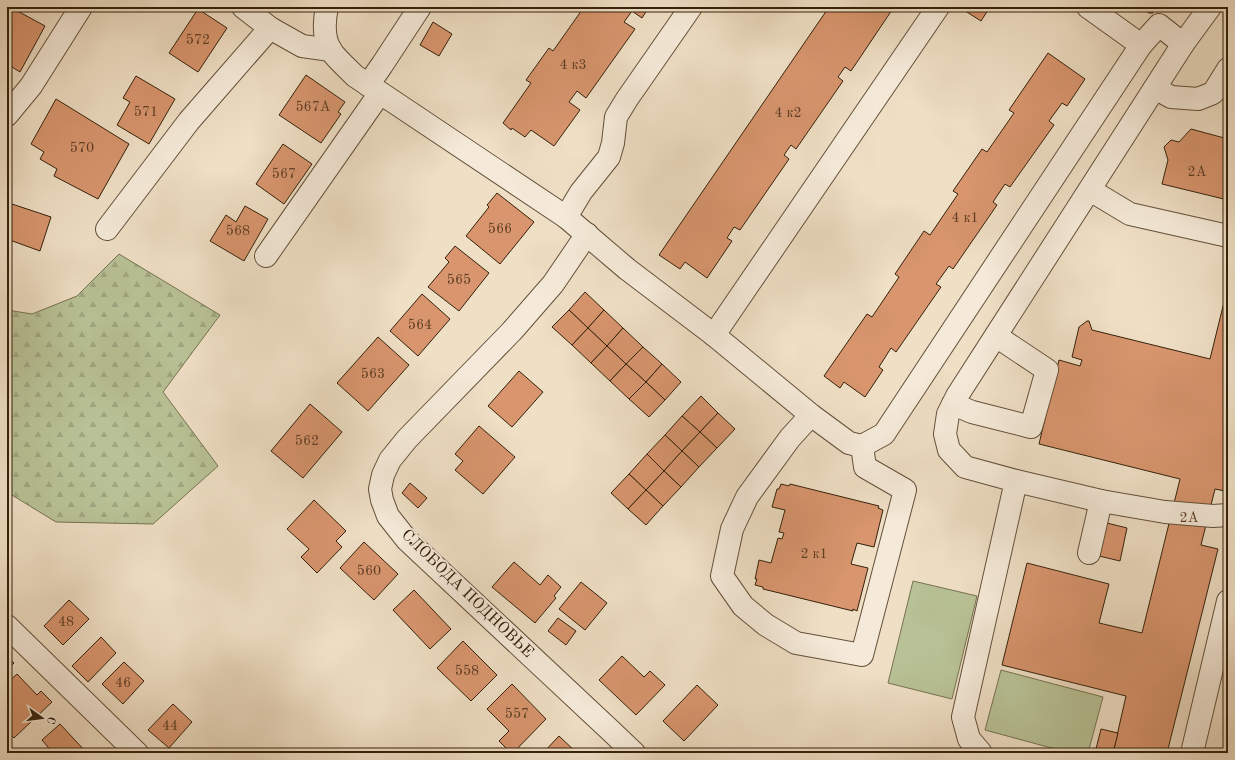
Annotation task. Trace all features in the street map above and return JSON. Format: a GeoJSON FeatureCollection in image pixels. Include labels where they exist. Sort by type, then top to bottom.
{"type":"FeatureCollection","features":[{"type":"Feature","properties":{"kind":"street"},"geometry":{"type":"LineString","coordinates":[[7,116],[30,86],[81,7]]}},
{"type":"Feature","properties":{"kind":"street"},"geometry":{"type":"LineString","coordinates":[[243,7],[270,28],[302,46],[331,50]]}},
{"type":"Feature","properties":{"kind":"street"},"geometry":{"type":"LineString","coordinates":[[327,7],[325,35],[331,50],[355,76],[566,217],[627,269],[714,335],[811,415],[849,443],[862,446],[884,434],[1141,45],[1162,16],[1183,44]]}},
{"type":"Feature","properties":{"kind":"street"},"geometry":{"type":"LineString","coordinates":[[266,256],[374,89],[382,65],[420,7]]}},
{"type":"Feature","properties":{"kind":"street"},"geometry":{"type":"LineString","coordinates":[[566,217],[581,192],[609,157],[613,143],[616,117],[691,7]]}},
{"type":"Feature","properties":{"kind":"street"},"geometry":{"type":"LineString","coordinates":[[714,335],[938,7]]}},
{"type":"Feature","properties":{"kind":"street"},"geometry":{"type":"LineString","coordinates":[[1088,7],[1141,45]]}},
{"type":"Feature","properties":{"kind":"street"},"geometry":{"type":"LineString","coordinates":[[1210,7],[1183,44],[957,396],[948,414],[945,434],[949,450],[965,467],[1100,501],[1165,512],[1213,516],[1228,515]]}},
{"type":"Feature","properties":{"kind":"street"},"geometry":{"type":"LineString","coordinates":[[107,229],[189,121],[270,28]]}},
{"type":"Feature","properties":{"kind":"street"},"geometry":{"type":"LineString","coordinates":[[1155,88],[1171,98],[1198,99],[1213,93],[1228,69]]}},
{"type":"Feature","properties":{"kind":"street"},"geometry":{"type":"LineString","coordinates":[[1090,190],[1130,214],[1228,236]]}},
{"type":"Feature","properties":{"kind":"street","name":"СЛОБОДА ПОДНОВЬЕ"},"geometry":{"type":"LineString","coordinates":[[587,234],[553,284],[512,331],[407,439],[390,460],[383,475],[380,489],[382,500],[388,516],[407,540],[634,753]]}},
{"type":"Feature","properties":{"kind":"street"},"geometry":{"type":"LineString","coordinates":[[953,404],[972,412],[1031,427],[1047,370],[996,336]]}},
{"type":"Feature","properties":{"kind":"street"},"geometry":{"type":"LineString","coordinates":[[811,415],[790,438],[747,497],[732,529],[722,576],[743,606],[766,625],[796,643],[862,655],[905,490],[865,467],[862,446]]}},
{"type":"Feature","properties":{"kind":"street"},"geometry":{"type":"LineString","coordinates":[[980,753],[969,739],[963,717],[1016,481]]}},
{"type":"Feature","properties":{"kind":"street"},"geometry":{"type":"LineString","coordinates":[[1089,553],[1100,501]]}},
{"type":"Feature","properties":{"kind":"street"},"geometry":{"type":"LineString","coordinates":[[1192,753],[1228,601]]}},
{"type":"Feature","properties":{"kind":"street"},"geometry":{"type":"LineString","coordinates":[[7,626],[137,753]]}},
{"type":"Feature","properties":{"kind":"green space"},"geometry":{"type":"Polygon","coordinates":[[[119,254],[220,315],[163,392],[218,466],[153,524],[56,522],[7,492],[7,310],[32,314],[77,296],[119,254]]]}},
{"type":"Feature","properties":{"kind":"green space"},"geometry":{"type":"Polygon","coordinates":[[[913,581],[977,596],[952,699],[888,683],[913,581]]]}},
{"type":"Feature","properties":{"kind":"green space"},"geometry":{"type":"Polygon","coordinates":[[[1001,670],[1103,697],[1088,753],[1070,753],[985,730],[1001,670]]]}},
{"type":"Feature","properties":{"kind":"building"},"geometry":{"type":"Polygon","coordinates":[[[584,7],[649,7],[642,18],[632,11],[624,22],[635,29],[586,98],[577,91],[569,102],[580,110],[554,146],[531,130],[525,137],[512,128],[511,130],[503,123],[531,83],[526,80],[549,48],[553,51],[584,7]]]}},
{"type":"Feature","properties":{"kind":"building"},"geometry":{"type":"Polygon","coordinates":[[[829,7],[894,7],[851,71],[845,67],[838,77],[843,81],[796,149],[791,145],[784,155],[789,159],[740,230],[734,227],[727,238],[732,241],[707,278],[685,262],[680,269],[659,255],[829,7]]]}},
{"type":"Feature","properties":{"kind":"building"},"geometry":{"type":"Polygon","coordinates":[[[959,7],[990,7],[981,21],[959,7]]]}},
{"type":"Feature","properties":{"kind":"building"},"geometry":{"type":"Polygon","coordinates":[[[1141,7],[1153,7],[1153,13],[1149,13],[1141,7]]]}},
{"type":"Feature","properties":{"kind":"building"},"geometry":{"type":"Polygon","coordinates":[[[12,8],[45,26],[20,72],[7,64],[7,18],[12,8]]]}},
{"type":"Feature","properties":{"kind":"building"},"geometry":{"type":"Polygon","coordinates":[[[198,9],[227,28],[198,72],[169,53],[198,9]]]}},
{"type":"Feature","properties":{"kind":"building"},"geometry":{"type":"Polygon","coordinates":[[[433,22],[452,34],[439,56],[420,45],[433,22]]]}},
{"type":"Feature","properties":{"kind":"building"},"geometry":{"type":"Polygon","coordinates":[[[1048,53],[1085,79],[1067,106],[1062,103],[1049,121],[1054,125],[1010,187],[1005,184],[993,202],[997,205],[953,269],[949,266],[936,284],[941,287],[896,352],[891,348],[879,367],[883,370],[865,397],[844,382],[840,388],[824,376],[867,314],[872,317],[899,277],[895,274],[924,231],[930,235],[958,194],[953,191],[982,149],[987,152],[1014,113],[1009,110],[1048,53]]]}},
{"type":"Feature","properties":{"kind":"building"},"geometry":{"type":"Polygon","coordinates":[[[306,75],[345,102],[338,112],[341,114],[321,143],[279,115],[306,75]]]}},
{"type":"Feature","properties":{"kind":"building"},"geometry":{"type":"Polygon","coordinates":[[[136,76],[175,99],[149,144],[117,125],[130,102],[123,98],[136,76]]]}},
{"type":"Feature","properties":{"kind":"building"},"geometry":{"type":"Polygon","coordinates":[[[56,99],[129,144],[98,199],[54,176],[57,169],[40,159],[44,152],[31,144],[56,99]]]}},
{"type":"Feature","properties":{"kind":"building"},"geometry":{"type":"Polygon","coordinates":[[[1191,129],[1228,139],[1228,200],[1162,184],[1168,160],[1164,147],[1171,140],[1179,142],[1191,129]]]}},
{"type":"Feature","properties":{"kind":"building"},"geometry":{"type":"Polygon","coordinates":[[[283,144],[312,164],[284,204],[256,184],[283,144]]]}},
{"type":"Feature","properties":{"kind":"building"},"geometry":{"type":"Polygon","coordinates":[[[497,193],[534,222],[500,264],[466,236],[489,207],[487,205],[497,193]]]}},
{"type":"Feature","properties":{"kind":"building"},"geometry":{"type":"Polygon","coordinates":[[[9,203],[51,217],[40,251],[7,239],[7,209],[9,203]]]}},
{"type":"Feature","properties":{"kind":"building"},"geometry":{"type":"Polygon","coordinates":[[[245,206],[268,219],[244,261],[210,241],[226,215],[236,222],[245,206]]]}},
{"type":"Feature","properties":{"kind":"building"},"geometry":{"type":"Polygon","coordinates":[[[455,246],[489,273],[459,311],[428,287],[449,262],[445,258],[455,246]]]}},
{"type":"Feature","properties":{"kind":"building"},"geometry":{"type":"Polygon","coordinates":[[[1228,286],[1228,480],[1225,491],[1215,489],[1201,545],[1218,549],[1167,753],[1113,753],[1126,696],[1002,665],[1027,563],[1109,584],[1099,623],[1142,633],[1180,479],[1039,444],[1059,360],[1080,366],[1082,360],[1072,357],[1079,327],[1087,321],[1089,321],[1092,330],[1210,359],[1228,286]]]}},
{"type":"Feature","properties":{"kind":"building"},"geometry":{"type":"Polygon","coordinates":[[[585,292],[604,310],[588,328],[569,310],[585,292]]]}},
{"type":"Feature","properties":{"kind":"building"},"geometry":{"type":"Polygon","coordinates":[[[422,294],[450,319],[418,356],[390,331],[422,294]]]}},
{"type":"Feature","properties":{"kind":"building"},"geometry":{"type":"Polygon","coordinates":[[[569,310],[588,328],[572,345],[552,327],[569,310]]]}},
{"type":"Feature","properties":{"kind":"building"},"geometry":{"type":"Polygon","coordinates":[[[604,310],[623,328],[607,346],[588,328],[604,310]]]}},
{"type":"Feature","properties":{"kind":"building"},"geometry":{"type":"Polygon","coordinates":[[[588,328],[607,346],[591,363],[572,345],[588,328]]]}},
{"type":"Feature","properties":{"kind":"building"},"geometry":{"type":"Polygon","coordinates":[[[623,328],[643,347],[626,364],[607,346],[623,328]]]}},
{"type":"Feature","properties":{"kind":"building"},"geometry":{"type":"Polygon","coordinates":[[[378,337],[409,365],[368,411],[337,383],[378,337]]]}},
{"type":"Feature","properties":{"kind":"building"},"geometry":{"type":"Polygon","coordinates":[[[607,346],[626,364],[610,381],[591,363],[607,346]]]}},
{"type":"Feature","properties":{"kind":"building"},"geometry":{"type":"Polygon","coordinates":[[[643,347],[662,364],[646,382],[626,364],[643,347]]]}},
{"type":"Feature","properties":{"kind":"building"},"geometry":{"type":"Polygon","coordinates":[[[626,364],[646,382],[629,399],[610,381],[626,364]]]}},
{"type":"Feature","properties":{"kind":"building"},"geometry":{"type":"Polygon","coordinates":[[[662,364],[681,382],[665,400],[646,382],[662,364]]]}},
{"type":"Feature","properties":{"kind":"building"},"geometry":{"type":"Polygon","coordinates":[[[519,371],[543,392],[512,427],[488,406],[519,371]]]}},
{"type":"Feature","properties":{"kind":"building"},"geometry":{"type":"Polygon","coordinates":[[[646,382],[665,400],[649,417],[629,399],[646,382]]]}},
{"type":"Feature","properties":{"kind":"building"},"geometry":{"type":"Polygon","coordinates":[[[701,396],[718,413],[700,432],[682,416],[701,396]]]}},
{"type":"Feature","properties":{"kind":"building"},"geometry":{"type":"Polygon","coordinates":[[[310,404],[342,432],[303,478],[271,451],[310,404]]]}},
{"type":"Feature","properties":{"kind":"building"},"geometry":{"type":"Polygon","coordinates":[[[718,413],[735,429],[717,448],[700,432],[718,413]]]}},
{"type":"Feature","properties":{"kind":"building"},"geometry":{"type":"Polygon","coordinates":[[[682,416],[700,432],[682,451],[665,435],[682,416]]]}},
{"type":"Feature","properties":{"kind":"building"},"geometry":{"type":"Polygon","coordinates":[[[479,426],[515,457],[483,494],[455,470],[463,461],[455,454],[479,426]]]}},
{"type":"Feature","properties":{"kind":"building"},"geometry":{"type":"Polygon","coordinates":[[[700,432],[717,448],[699,467],[682,451],[700,432]]]}},
{"type":"Feature","properties":{"kind":"building"},"geometry":{"type":"Polygon","coordinates":[[[665,435],[682,451],[664,471],[647,454],[665,435]]]}},
{"type":"Feature","properties":{"kind":"building"},"geometry":{"type":"Polygon","coordinates":[[[682,451],[699,467],[681,487],[664,471],[682,451]]]}},
{"type":"Feature","properties":{"kind":"building"},"geometry":{"type":"Polygon","coordinates":[[[647,454],[664,471],[646,490],[629,474],[647,454]]]}},
{"type":"Feature","properties":{"kind":"building"},"geometry":{"type":"Polygon","coordinates":[[[664,471],[681,487],[663,506],[646,490],[664,471]]]}},
{"type":"Feature","properties":{"kind":"building"},"geometry":{"type":"Polygon","coordinates":[[[629,474],[646,490],[628,509],[611,493],[629,474]]]}},
{"type":"Feature","properties":{"kind":"building"},"geometry":{"type":"Polygon","coordinates":[[[410,483],[427,498],[418,508],[402,493],[410,483]]]}},
{"type":"Feature","properties":{"kind":"building"},"geometry":{"type":"Polygon","coordinates":[[[781,484],[789,486],[790,484],[879,506],[878,508],[883,510],[874,547],[857,543],[851,564],[868,568],[857,611],[763,589],[763,587],[755,585],[759,560],[771,563],[778,538],[782,539],[784,533],[779,532],[785,510],[772,507],[777,489],[779,489],[781,484]]]}},
{"type":"Feature","properties":{"kind":"building"},"geometry":{"type":"Polygon","coordinates":[[[646,490],[663,506],[646,525],[628,509],[646,490]]]}},
{"type":"Feature","properties":{"kind":"building"},"geometry":{"type":"Polygon","coordinates":[[[314,500],[346,531],[336,541],[342,547],[317,573],[301,557],[309,549],[287,529],[314,500]]]}},
{"type":"Feature","properties":{"kind":"building"},"geometry":{"type":"Polygon","coordinates":[[[1107,523],[1127,528],[1120,561],[1099,556],[1107,523]]]}},
{"type":"Feature","properties":{"kind":"building"},"geometry":{"type":"Polygon","coordinates":[[[364,542],[398,574],[374,600],[340,568],[364,542]]]}},
{"type":"Feature","properties":{"kind":"building"},"geometry":{"type":"Polygon","coordinates":[[[514,562],[540,585],[548,575],[561,587],[554,596],[556,598],[535,623],[492,587],[514,562]]]}},
{"type":"Feature","properties":{"kind":"building"},"geometry":{"type":"Polygon","coordinates":[[[581,582],[607,603],[585,630],[559,609],[581,582]]]}},
{"type":"Feature","properties":{"kind":"building"},"geometry":{"type":"Polygon","coordinates":[[[414,590],[451,629],[430,649],[393,610],[414,590]]]}},
{"type":"Feature","properties":{"kind":"building"},"geometry":{"type":"Polygon","coordinates":[[[69,600],[89,619],[63,645],[44,626],[69,600]]]}},
{"type":"Feature","properties":{"kind":"building"},"geometry":{"type":"Polygon","coordinates":[[[558,618],[576,631],[566,645],[548,631],[558,618]]]}},
{"type":"Feature","properties":{"kind":"building"},"geometry":{"type":"Polygon","coordinates":[[[101,637],[116,653],[88,682],[72,666],[101,637]]]}},
{"type":"Feature","properties":{"kind":"building"},"geometry":{"type":"Polygon","coordinates":[[[463,641],[497,675],[471,701],[437,668],[463,641]]]}},
{"type":"Feature","properties":{"kind":"building"},"geometry":{"type":"Polygon","coordinates":[[[7,656],[14,663],[7,670],[7,656]]]}},
{"type":"Feature","properties":{"kind":"building"},"geometry":{"type":"Polygon","coordinates":[[[622,656],[644,677],[650,671],[665,685],[636,715],[599,680],[622,656]]]}},
{"type":"Feature","properties":{"kind":"building"},"geometry":{"type":"Polygon","coordinates":[[[124,662],[144,681],[123,704],[102,684],[124,662]]]}},
{"type":"Feature","properties":{"kind":"building"},"geometry":{"type":"Polygon","coordinates":[[[17,674],[37,695],[41,691],[52,702],[14,738],[7,730],[7,723],[9,721],[7,719],[7,683],[17,674]]]}},
{"type":"Feature","properties":{"kind":"building"},"geometry":{"type":"Polygon","coordinates":[[[512,684],[546,719],[513,753],[511,753],[499,741],[509,731],[487,709],[512,684]]]}},
{"type":"Feature","properties":{"kind":"building"},"geometry":{"type":"Polygon","coordinates":[[[697,685],[718,705],[684,741],[663,721],[697,685]]]}},
{"type":"Feature","properties":{"kind":"building"},"geometry":{"type":"Polygon","coordinates":[[[173,704],[192,722],[169,748],[148,730],[173,704]]]}},
{"type":"Feature","properties":{"kind":"building"},"geometry":{"type":"Polygon","coordinates":[[[60,724],[87,753],[53,753],[42,740],[60,724]]]}},
{"type":"Feature","properties":{"kind":"building"},"geometry":{"type":"Polygon","coordinates":[[[1101,729],[1118,733],[1113,753],[1095,753],[1101,729]]]}},
{"type":"Feature","properties":{"kind":"building"},"geometry":{"type":"Polygon","coordinates":[[[559,736],[577,753],[543,753],[559,736]]]}}]}
